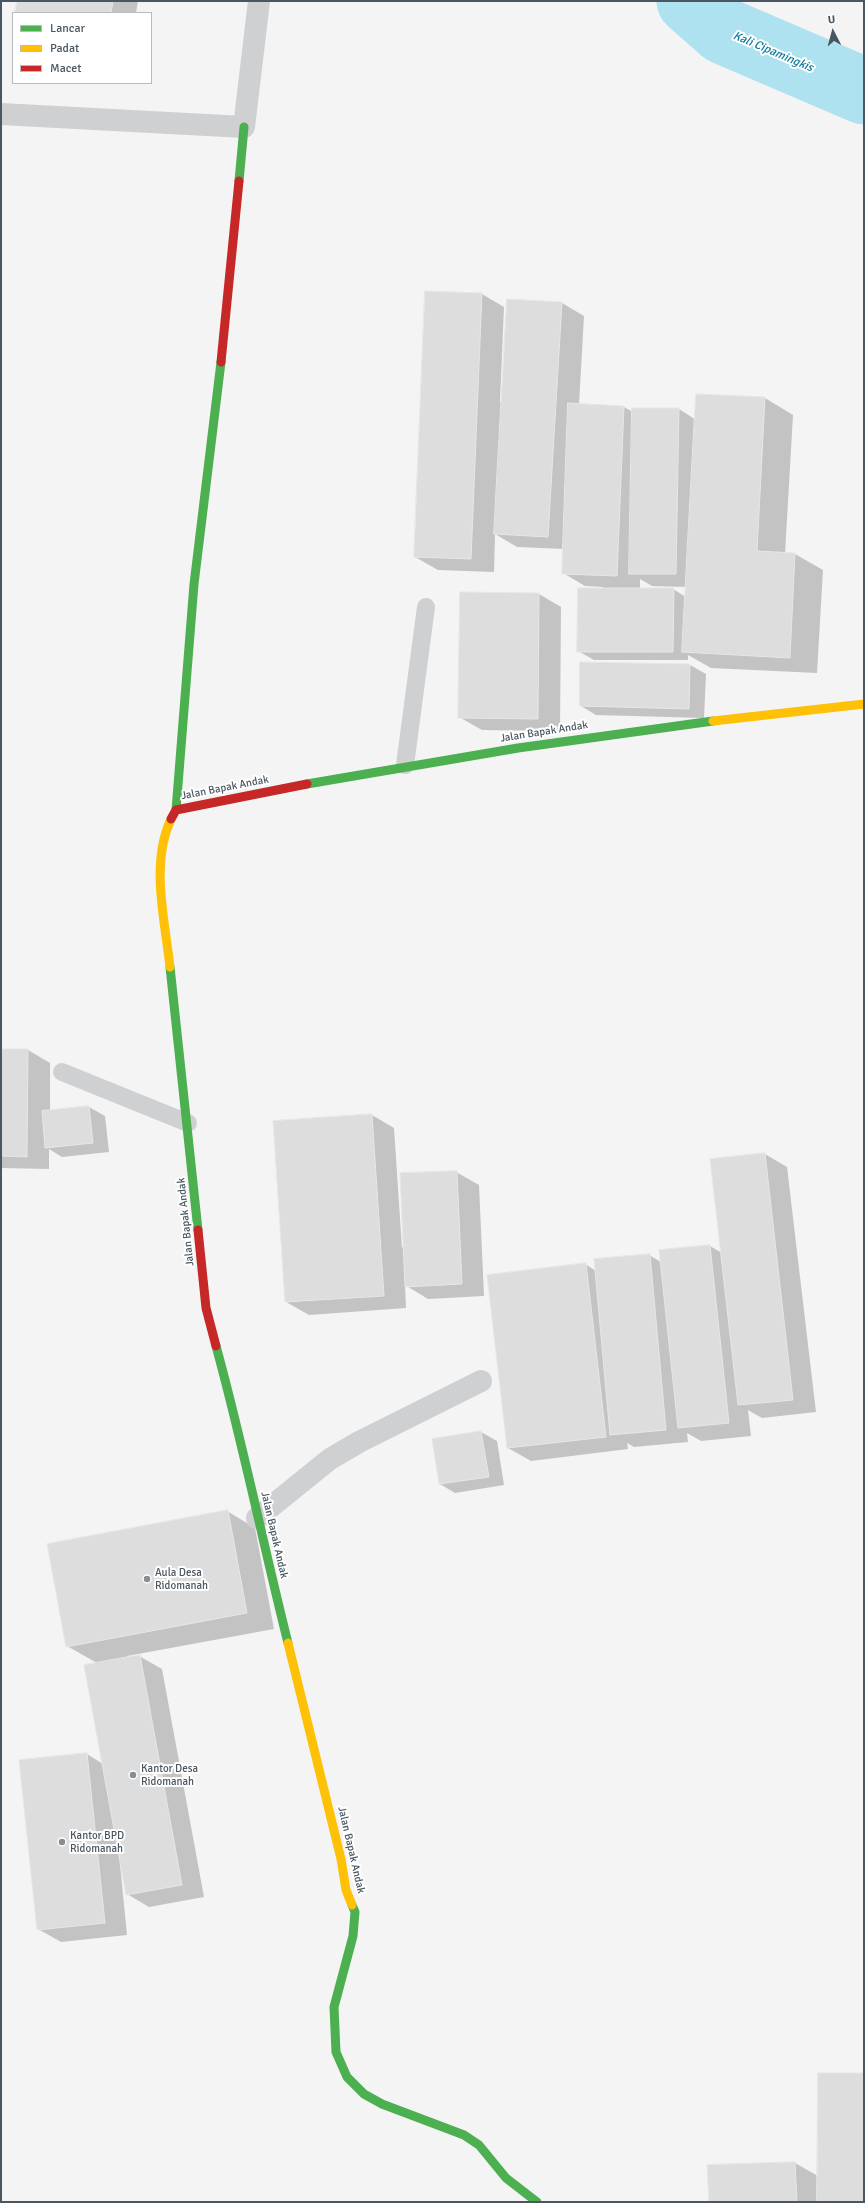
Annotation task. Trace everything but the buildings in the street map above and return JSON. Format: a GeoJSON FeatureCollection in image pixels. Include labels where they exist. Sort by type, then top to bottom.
{"type":"FeatureCollection","features":[{"type":"Feature","properties":{"kind":"street"},"geometry":{"type":"LineString","coordinates":[[176,810],[194,584],[222,358],[244,127],[259,1]]}},
{"type":"Feature","properties":{"kind":"street"},"geometry":{"type":"LineString","coordinates":[[1,114],[244,127]]}},
{"type":"Feature","properties":{"kind":"street","name":"Jalan Bapak Andak"},"geometry":{"type":"LineString","coordinates":[[537,2202],[523,2193],[506,2178],[479,2145],[464,2135],[382,2104],[364,2094],[347,2077],[336,2052],[334,2007],[353,1936],[355,1912],[346,1890],[341,1860],[257,1518],[237,1422],[206,1308],[188,1123],[161,883],[161,850],[163,835],[176,810],[405,765],[607,734],[864,704]]}},
{"type":"Feature","properties":{"kind":"street"},"geometry":{"type":"LineString","coordinates":[[257,1518],[330,1459],[359,1442],[481,1380]]}},
{"type":"Feature","properties":{"kind":"lane"},"geometry":{"type":"LineString","coordinates":[[405,765],[426,607]]}},
{"type":"Feature","properties":{"kind":"lane"},"geometry":{"type":"LineString","coordinates":[[62,1072],[188,1123]]}},
{"type":"Feature","properties":{"kind":"waterway","name":"Kali Cipamingkis"},"geometry":{"type":"LineString","coordinates":[[690,1],[724,31],[864,91]]}},
{"type":"Feature","properties":{"kind":"traffic: fast"},"geometry":{"type":"LineString","coordinates":[[239,181],[244,127]]}},
{"type":"Feature","properties":{"kind":"traffic: fast"},"geometry":{"type":"LineString","coordinates":[[176,810],[194,584],[221,362]]}},
{"type":"Feature","properties":{"kind":"traffic: fast"},"geometry":{"type":"LineString","coordinates":[[307,784],[518,748],[713,721]]}},
{"type":"Feature","properties":{"kind":"traffic: fast"},"geometry":{"type":"LineString","coordinates":[[170,967],[198,1230]]}},
{"type":"Feature","properties":{"kind":"traffic: fast"},"geometry":{"type":"LineString","coordinates":[[216,1346],[288,1643]]}},
{"type":"Feature","properties":{"kind":"traffic: fast"},"geometry":{"type":"LineString","coordinates":[[352,1905],[355,1912],[353,1936],[334,2007],[336,2052],[347,2077],[364,2094],[382,2104],[464,2135],[479,2145],[506,2178],[537,2202]]}},
{"type":"Feature","properties":{"kind":"traffic: slow"},"geometry":{"type":"LineString","coordinates":[[713,721],[864,704]]}},
{"type":"Feature","properties":{"kind":"traffic: slow"},"geometry":{"type":"LineString","coordinates":[[170,967],[160,873],[161,854],[171,819]]}},
{"type":"Feature","properties":{"kind":"traffic: slow"},"geometry":{"type":"LineString","coordinates":[[288,1643],[341,1859],[346,1890],[352,1905]]}},
{"type":"Feature","properties":{"kind":"traffic: jam"},"geometry":{"type":"LineString","coordinates":[[221,362],[239,181]]}},
{"type":"Feature","properties":{"kind":"traffic: jam"},"geometry":{"type":"LineString","coordinates":[[171,819],[176,810],[307,784]]}},
{"type":"Feature","properties":{"kind":"traffic: jam"},"geometry":{"type":"LineString","coordinates":[[198,1230],[206,1308],[216,1346]]}},
{"type":"Feature","properties":{"kind":"place","name":"Aula Desa Ridomanah"},"geometry":{"type":"Point","coordinates":[147,1579]}},
{"type":"Feature","properties":{"kind":"place","name":"Kantor Desa Ridomanah"},"geometry":{"type":"Point","coordinates":[133,1775]}},
{"type":"Feature","properties":{"kind":"place","name":"Kantor BPD Ridomanah"},"geometry":{"type":"Point","coordinates":[62,1842]}}]}
